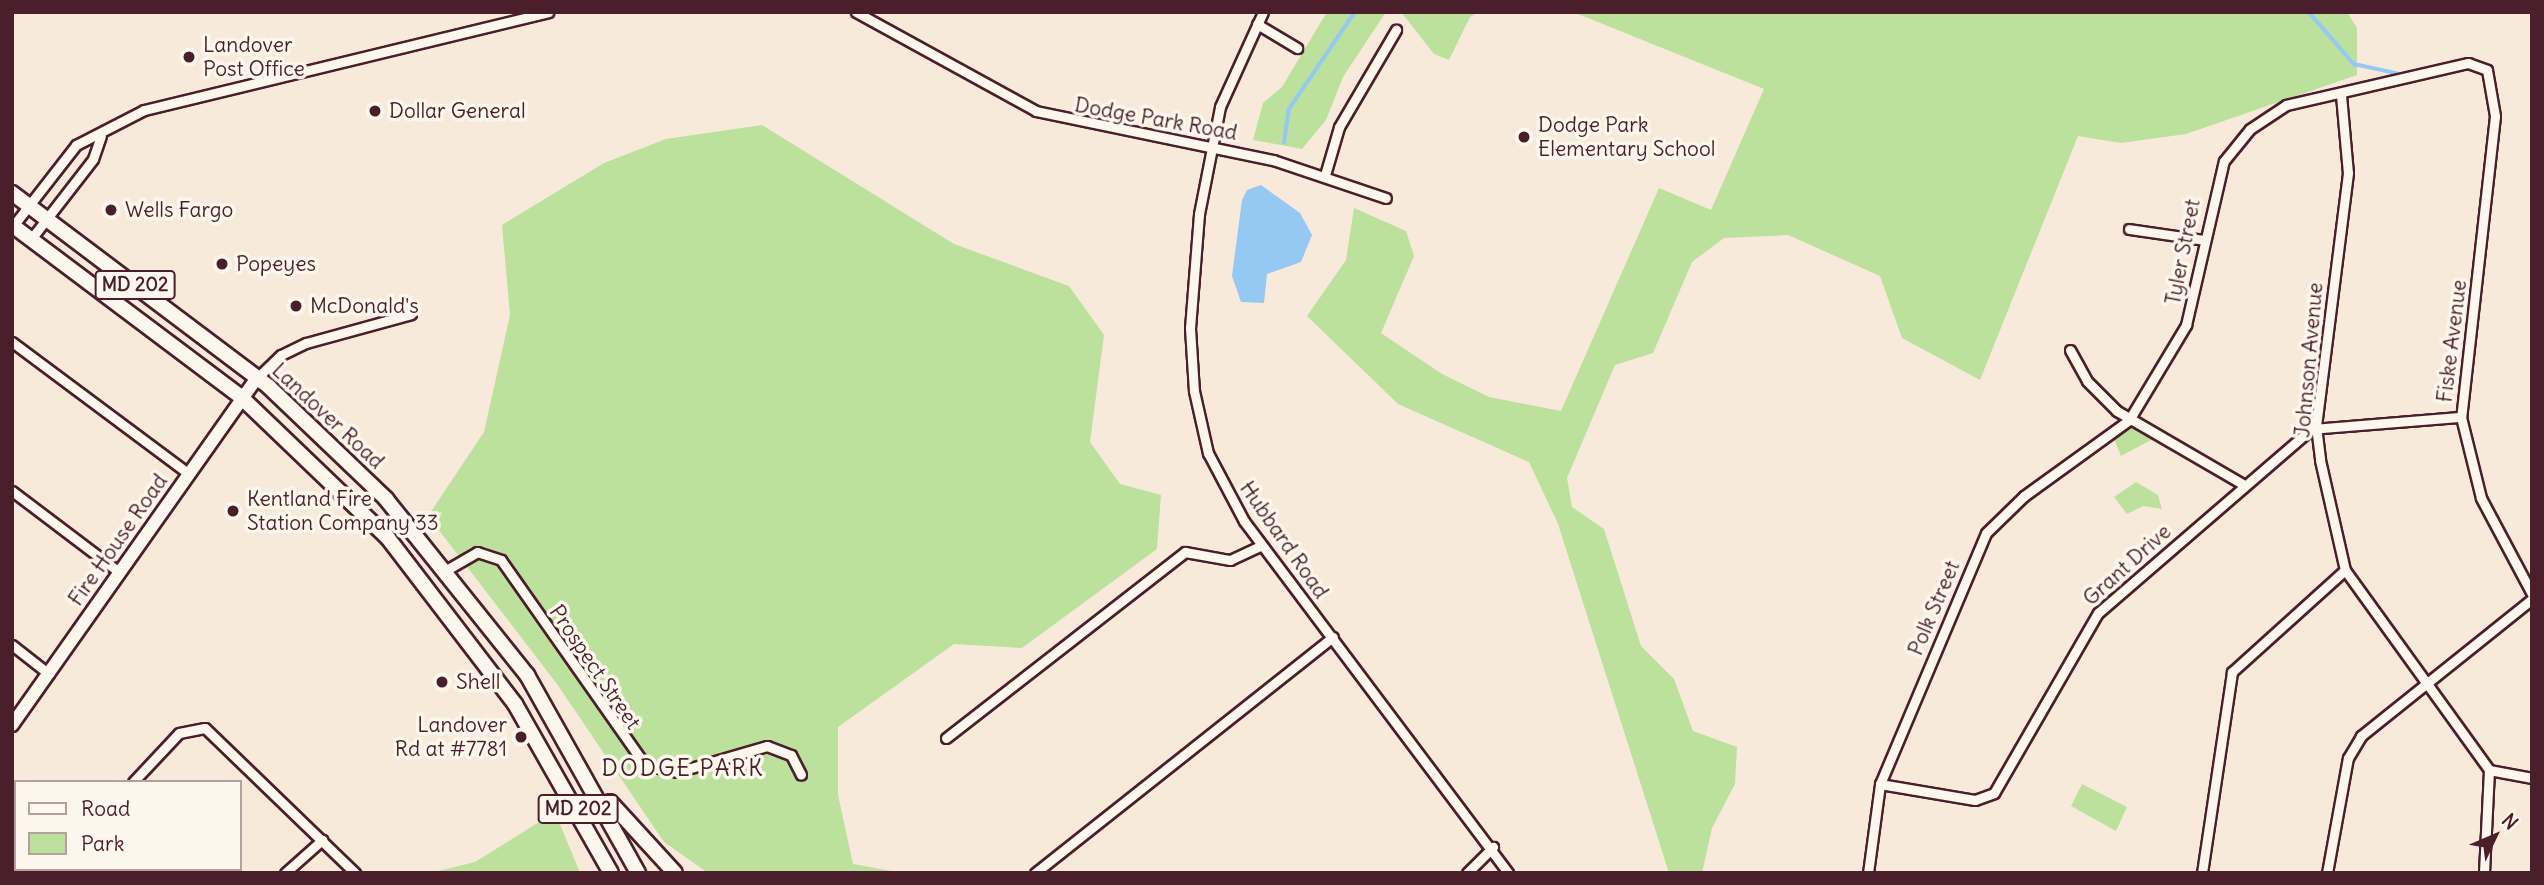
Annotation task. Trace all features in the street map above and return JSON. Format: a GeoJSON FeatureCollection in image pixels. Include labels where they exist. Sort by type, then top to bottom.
{"type":"FeatureCollection","features":[{"type":"Feature","properties":{"kind":"main road","name":"Landover Road"},"geometry":{"type":"LineString","coordinates":[[12,193],[257,378],[353,465],[448,569],[521,667],[584,766],[638,873]]}},
{"type":"Feature","properties":{"kind":"main road","name":"Landover Road"},"geometry":{"type":"LineString","coordinates":[[13,225],[242,398],[359,507],[428,585],[522,713],[608,869]]}},
{"type":"Feature","properties":{"kind":"main road"},"geometry":{"type":"LineString","coordinates":[[428,585],[448,569]]}},
{"type":"Feature","properties":{"kind":"main road"},"geometry":{"type":"LineString","coordinates":[[584,766],[641,841],[675,873]]}},
{"type":"Feature","properties":{"kind":"street"},"geometry":{"type":"LineString","coordinates":[[13,225],[76,145],[101,136],[171,101],[548,12]]}},
{"type":"Feature","properties":{"kind":"street","name":"Dodge Park Road"},"geometry":{"type":"LineString","coordinates":[[856,12],[1035,111],[1108,131],[1209,145],[1325,175],[1386,198]]}},
{"type":"Feature","properties":{"kind":"street","name":"Hubbard Road"},"geometry":{"type":"LineString","coordinates":[[1264,12],[1230,76],[1209,145],[1192,295],[1194,391],[1208,453],[1262,545],[1493,848],[1508,873]]}},
{"type":"Feature","properties":{"kind":"street"},"geometry":{"type":"LineString","coordinates":[[1257,24],[1297,48]]}},
{"type":"Feature","properties":{"kind":"street"},"geometry":{"type":"LineString","coordinates":[[1325,175],[1339,127],[1396,30]]}},
{"type":"Feature","properties":{"kind":"street","name":"Tyler Street"},"geometry":{"type":"LineString","coordinates":[[2129,420],[2186,325],[2218,174],[2240,139],[2286,105],[2341,95],[2473,62],[2491,79]]}},
{"type":"Feature","properties":{"kind":"street","name":"Fiske Avenue"},"geometry":{"type":"LineString","coordinates":[[2491,79],[2495,116],[2461,417],[2481,498],[2532,596]]}},
{"type":"Feature","properties":{"kind":"street","name":"Johnson Avenue"},"geometry":{"type":"LineString","coordinates":[[2341,95],[2348,173],[2316,426],[2345,570],[2489,770]]}},
{"type":"Feature","properties":{"kind":"street"},"geometry":{"type":"LineString","coordinates":[[31,239],[93,159],[101,136]]}},
{"type":"Feature","properties":{"kind":"street"},"geometry":{"type":"LineString","coordinates":[[2129,229],[2204,240]]}},
{"type":"Feature","properties":{"kind":"street"},"geometry":{"type":"LineString","coordinates":[[257,378],[281,355],[306,343],[411,314]]}},
{"type":"Feature","properties":{"kind":"street"},"geometry":{"type":"LineString","coordinates":[[12,342],[188,473]]}},
{"type":"Feature","properties":{"kind":"street"},"geometry":{"type":"LineString","coordinates":[[2070,350],[2095,392],[2129,420],[2244,485]]}},
{"type":"Feature","properties":{"kind":"street","name":"Fire House Road"},"geometry":{"type":"LineString","coordinates":[[12,725],[257,378]]}},
{"type":"Feature","properties":{"kind":"street"},"geometry":{"type":"LineString","coordinates":[[2316,426],[2461,417]]}},
{"type":"Feature","properties":{"kind":"street","name":"Polk Street"},"geometry":{"type":"LineString","coordinates":[[1868,873],[1880,784],[1986,533],[2024,496],[2129,420]]}},
{"type":"Feature","properties":{"kind":"street","name":"Grant Drive"},"geometry":{"type":"LineString","coordinates":[[1880,784],[1975,800],[1994,793],[2091,621],[2244,485],[2316,426]]}},
{"type":"Feature","properties":{"kind":"street"},"geometry":{"type":"LineString","coordinates":[[12,491],[118,572]]}},
{"type":"Feature","properties":{"kind":"street"},"geometry":{"type":"LineString","coordinates":[[946,738],[1185,552],[1230,561],[1262,545]]}},
{"type":"Feature","properties":{"kind":"street","name":"Prospect Street"},"geometry":{"type":"LineString","coordinates":[[448,569],[477,552],[501,560],[645,765],[677,772],[768,746],[785,750],[801,775]]}},
{"type":"Feature","properties":{"kind":"street"},"geometry":{"type":"LineString","coordinates":[[2202,873],[2232,672],[2345,570]]}},
{"type":"Feature","properties":{"kind":"street"},"geometry":{"type":"LineString","coordinates":[[2327,873],[2353,747],[2424,681],[2532,596]]}},
{"type":"Feature","properties":{"kind":"street"},"geometry":{"type":"LineString","coordinates":[[1035,873],[1333,637]]}},
{"type":"Feature","properties":{"kind":"street"},"geometry":{"type":"LineString","coordinates":[[12,645],[48,674]]}},
{"type":"Feature","properties":{"kind":"street"},"geometry":{"type":"LineString","coordinates":[[135,780],[179,733],[205,728],[355,873]]}},
{"type":"Feature","properties":{"kind":"street"},"geometry":{"type":"LineString","coordinates":[[2484,873],[2489,770],[2532,778]]}},
{"type":"Feature","properties":{"kind":"street"},"geometry":{"type":"LineString","coordinates":[[285,873],[321,840]]}},
{"type":"Feature","properties":{"kind":"street"},"geometry":{"type":"LineString","coordinates":[[1467,873],[1493,848]]}},
{"type":"Feature","properties":{"kind":"green space"},"geometry":{"type":"Polygon","coordinates":[[[1327,12],[1386,12],[1343,77],[1326,120],[1302,149],[1253,140],[1263,103],[1282,87],[1327,12]]]}},
{"type":"Feature","properties":{"kind":"green space"},"geometry":{"type":"Polygon","coordinates":[[[1401,12],[1479,12],[1470,17],[1449,60],[1434,54],[1401,12]]]}},
{"type":"Feature","properties":{"kind":"green space"},"geometry":{"type":"Polygon","coordinates":[[[1573,12],[2347,12],[2357,28],[2357,75],[2186,134],[2121,143],[2078,136],[1980,380],[1902,338],[1880,276],[1788,235],[1724,238],[1692,262],[1653,353],[1615,365],[1567,478],[1572,507],[1604,529],[1641,646],[1674,679],[1693,731],[1737,747],[1735,784],[1712,828],[1702,873],[1669,873],[1558,524],[1529,462],[1398,404],[1307,316],[1346,260],[1354,208],[1406,231],[1414,256],[1381,333],[1442,374],[1489,397],[1561,411],[1659,188],[1711,210],[1764,89],[1573,12]]]}},
{"type":"Feature","properties":{"kind":"green space"},"geometry":{"type":"Polygon","coordinates":[[[762,125],[954,244],[1069,286],[1104,335],[1090,442],[1120,484],[1161,495],[1157,549],[1022,648],[954,644],[838,727],[838,795],[853,864],[903,873],[708,873],[664,842],[557,684],[428,516],[484,432],[510,315],[502,225],[604,163],[666,139],[762,125]]]}},
{"type":"Feature","properties":{"kind":"green space"},"geometry":{"type":"Polygon","coordinates":[[[2134,426],[2153,439],[2121,456],[2114,439],[2134,426]]]}},
{"type":"Feature","properties":{"kind":"green space"},"geometry":{"type":"Polygon","coordinates":[[[2136,482],[2158,495],[2162,509],[2143,506],[2127,514],[2114,497],[2136,482]]]}},
{"type":"Feature","properties":{"kind":"green space"},"geometry":{"type":"Polygon","coordinates":[[[2082,784],[2127,807],[2116,831],[2071,806],[2082,784]]]}},
{"type":"Feature","properties":{"kind":"green space"},"geometry":{"type":"Polygon","coordinates":[[[555,812],[580,873],[438,871],[475,862],[555,812]]]}},
{"type":"Feature","properties":{"kind":"water"},"geometry":{"type":"Polygon","coordinates":[[[1261,185],[1300,213],[1312,235],[1301,262],[1267,274],[1264,303],[1241,302],[1232,276],[1242,200],[1247,190],[1261,185]]]}},
{"type":"Feature","properties":{"kind":"waterway"},"geometry":{"type":"LineString","coordinates":[[1284,143],[1289,109],[1355,12]]}},
{"type":"Feature","properties":{"kind":"waterway"},"geometry":{"type":"LineString","coordinates":[[2309,12],[2354,64],[2396,73]]}},
{"type":"Feature","properties":{"kind":"place","name":"Landover Post Office"},"geometry":{"type":"Point","coordinates":[189,57]}},
{"type":"Feature","properties":{"kind":"place","name":"Dollar General"},"geometry":{"type":"Point","coordinates":[375,111]}},
{"type":"Feature","properties":{"kind":"place","name":"Dodge Park Elementary School"},"geometry":{"type":"Point","coordinates":[1524,137]}},
{"type":"Feature","properties":{"kind":"place","name":"Wells Fargo"},"geometry":{"type":"Point","coordinates":[111,210]}},
{"type":"Feature","properties":{"kind":"place","name":"Popeyes"},"geometry":{"type":"Point","coordinates":[222,264]}},
{"type":"Feature","properties":{"kind":"place","name":"McDonald's"},"geometry":{"type":"Point","coordinates":[296,306]}},
{"type":"Feature","properties":{"kind":"place","name":"Kentland Fire Station Company 33"},"geometry":{"type":"Point","coordinates":[233,511]}},
{"type":"Feature","properties":{"kind":"place","name":"Shell"},"geometry":{"type":"Point","coordinates":[442,682]}},
{"type":"Feature","properties":{"kind":"place","name":"Landover Rd at #7781"},"geometry":{"type":"Point","coordinates":[521,737]}},
{"type":"Feature","properties":{"kind":"district","name":"DODGE PARK"},"geometry":{"type":"Point","coordinates":[683,768]}}]}
